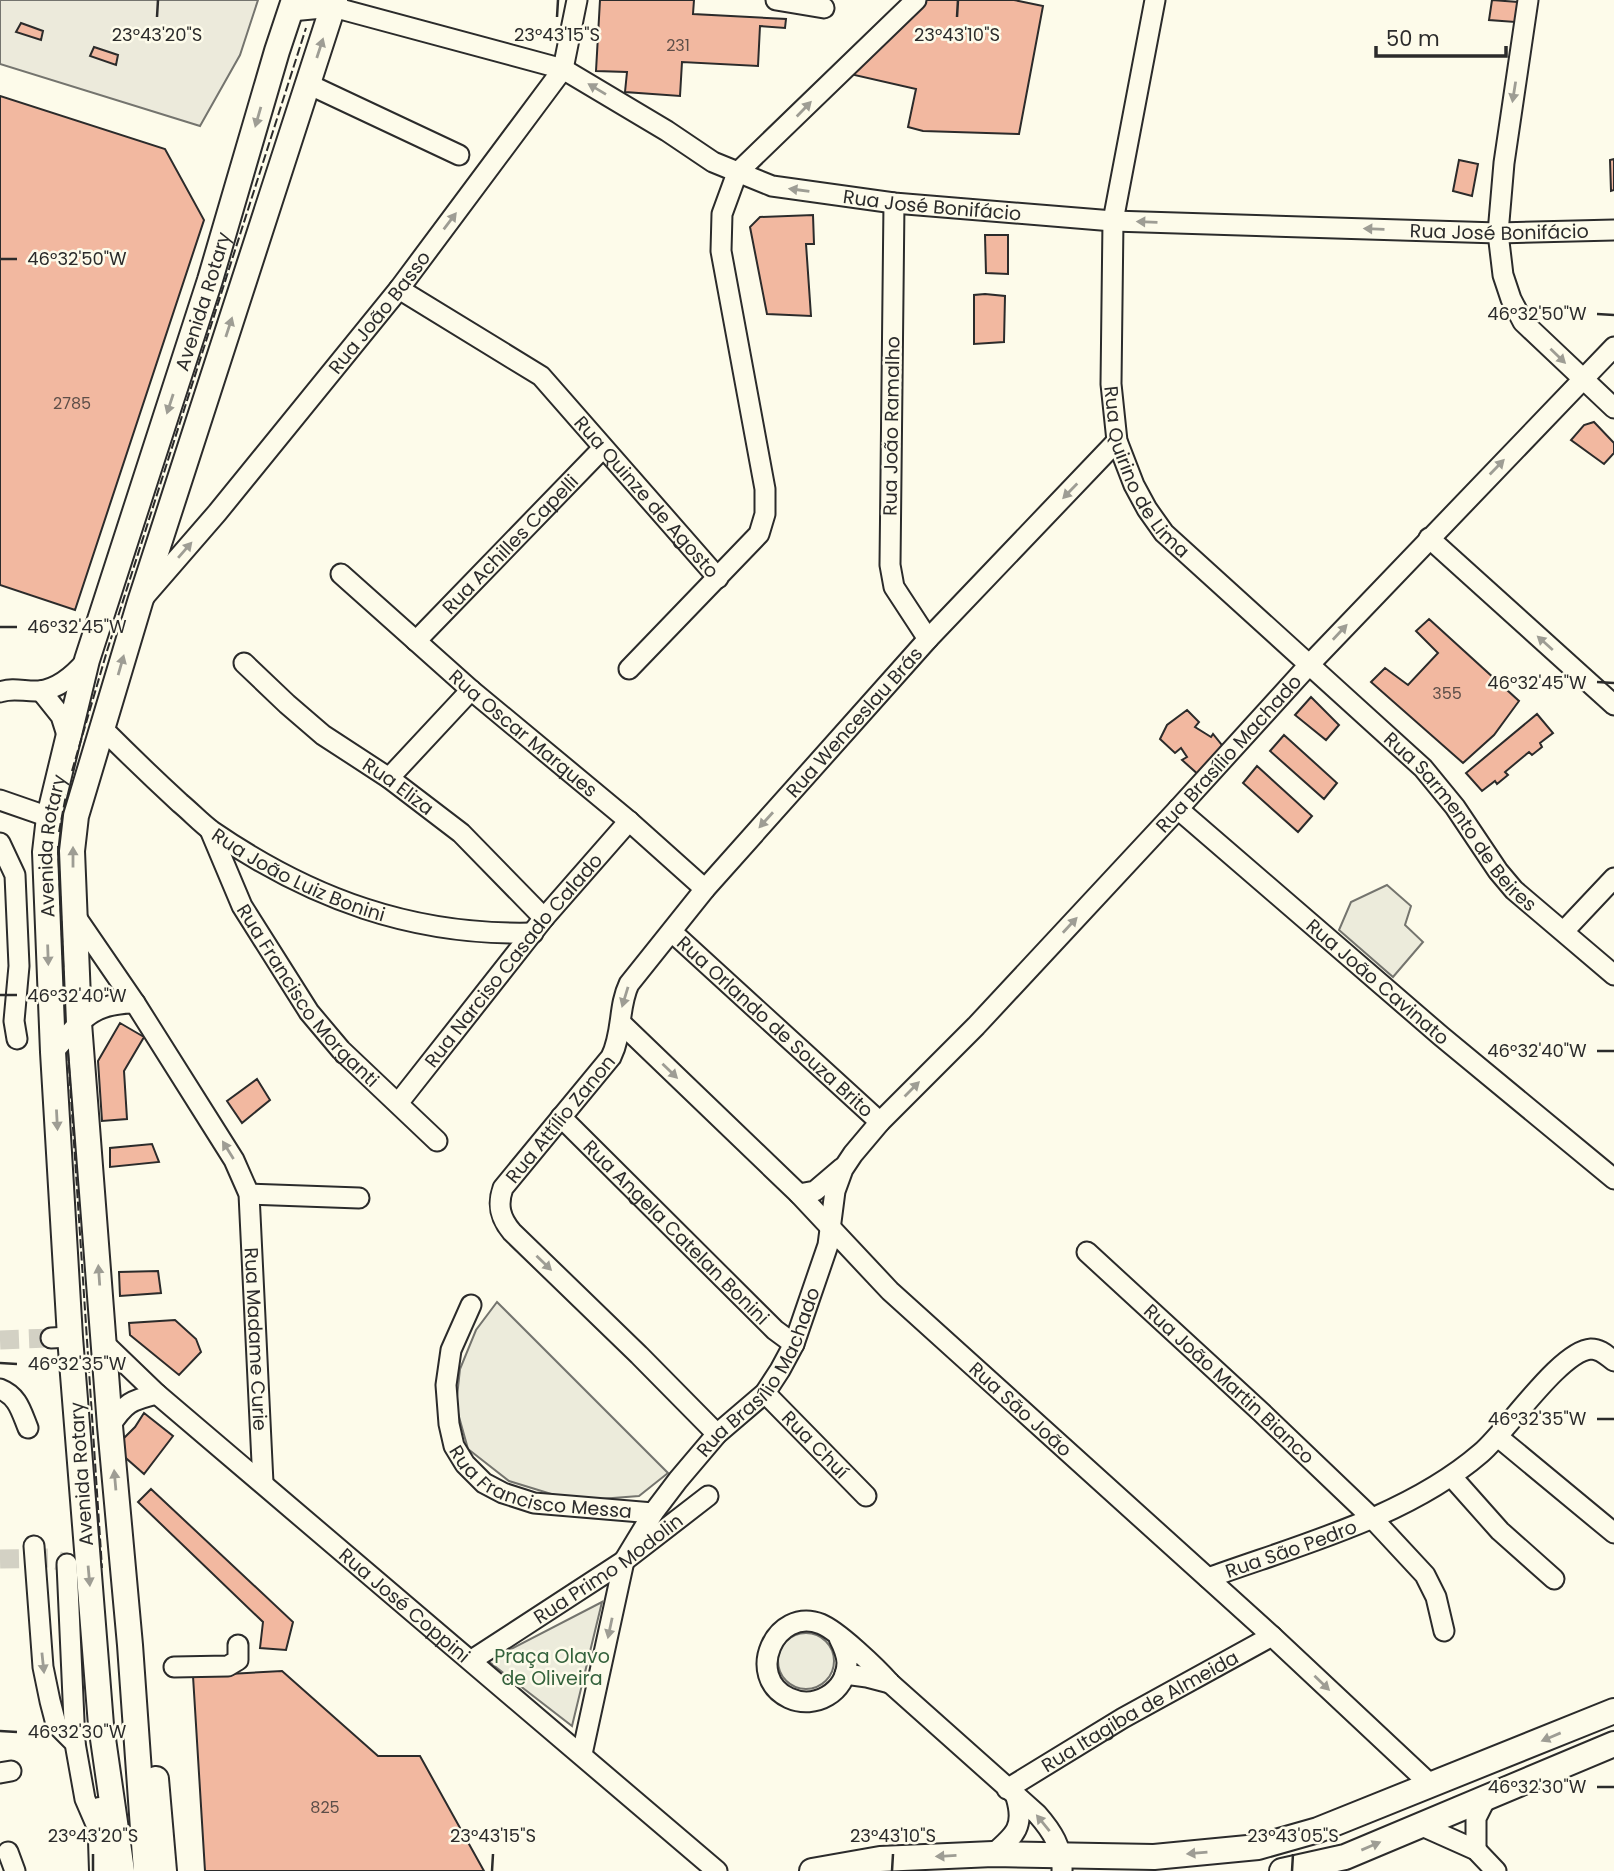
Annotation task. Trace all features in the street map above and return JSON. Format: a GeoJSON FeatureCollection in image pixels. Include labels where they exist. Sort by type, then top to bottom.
{"type":"FeatureCollection","features":[{"type":"Feature","properties":{"kind":"main road","name":"Avenida Rotary"},"geometry":{"type":"LineString","coordinates":[[146,1871],[79,1023],[72,851],[76,816],[139,602],[334,3]]}},
{"type":"Feature","properties":{"kind":"main road","name":"Avenida Rotary"},"geometry":{"type":"LineString","coordinates":[[122,1871],[101,1725],[61,1337],[45,870],[49,817],[86,660],[210,280],[292,6]]}},
{"type":"Feature","properties":{"kind":"main road","name":"Avenida Rotary"},"geometry":{"type":"LineString","coordinates":[[130,1645],[149,1699],[164,1871]]}},
{"type":"Feature","properties":{"kind":"main road"},"geometry":{"type":"LineString","coordinates":[[812,1871],[880,1859],[993,1854],[1062,1863],[1258,1847],[1318,1830],[1614,1711]]}},
{"type":"Feature","properties":{"kind":"main road","name":"Avenida Rotary"},"geometry":{"type":"LineString","coordinates":[[101,1725],[102,1871]]}},
{"type":"Feature","properties":{"kind":"main road"},"geometry":{"type":"LineString","coordinates":[[1297,1870],[1345,1857],[1614,1744]]}},
{"type":"Feature","properties":{"kind":"main road"},"geometry":{"type":"LineString","coordinates":[[1297,1870],[1318,1830]]}},
{"type":"Feature","properties":{"kind":"street","name":"Rua João Basso"},"geometry":{"type":"LineString","coordinates":[[139,602],[218,513],[399,289],[564,69],[577,0]]}},
{"type":"Feature","properties":{"kind":"street"},"geometry":{"type":"LineString","coordinates":[[776,0],[824,8]]}},
{"type":"Feature","properties":{"kind":"street"},"geometry":{"type":"LineString","coordinates":[[737,173],[916,0]]}},
{"type":"Feature","properties":{"kind":"street","name":"Rua Quirino de Lima"},"geometry":{"type":"LineString","coordinates":[[1156,0],[1114,221],[1111,384],[1117,441],[1141,497],[1164,533],[1308,666]]}},
{"type":"Feature","properties":{"kind":"street"},"geometry":{"type":"LineString","coordinates":[[1528,0],[1504,163],[1498,233],[1503,275],[1523,322],[1614,408]]}},
{"type":"Feature","properties":{"kind":"street","name":"Rua José Bonifácio"},"geometry":{"type":"LineString","coordinates":[[292,6],[334,3],[564,69],[713,162],[772,186],[894,203],[1114,221],[1498,233],[1614,230]]}},
{"type":"Feature","properties":{"kind":"street"},"geometry":{"type":"LineString","coordinates":[[309,84],[459,155]]}},
{"type":"Feature","properties":{"kind":"street","name":"Rua Quinze de Agosto"},"geometry":{"type":"LineString","coordinates":[[399,289],[541,376],[718,578],[759,534],[765,514],[765,489],[721,251],[722,214],[737,173]]}},
{"type":"Feature","properties":{"kind":"street","name":"Rua João Ramalho"},"geometry":{"type":"LineString","coordinates":[[894,203],[890,565],[894,587],[929,639]]}},
{"type":"Feature","properties":{"kind":"street","name":"Rua Brasílio Machado"},"geometry":{"type":"LineString","coordinates":[[799,1194],[815,1191],[847,1163],[880,1122],[976,1026],[1308,666],[1614,347]]}},
{"type":"Feature","properties":{"kind":"street","name":"Rua Wenceslau Brás"},"geometry":{"type":"LineString","coordinates":[[621,1023],[623,997],[629,984],[705,889],[929,639],[1117,441]]}},
{"type":"Feature","properties":{"kind":"street","name":"Rua Achilles Capelli"},"geometry":{"type":"LineString","coordinates":[[416,640],[603,448]]}},
{"type":"Feature","properties":{"kind":"street"},"geometry":{"type":"LineString","coordinates":[[1429,538],[1614,705]]}},
{"type":"Feature","properties":{"kind":"street","name":"Rua Oscar Marques"},"geometry":{"type":"LineString","coordinates":[[341,574],[471,690],[629,821],[705,889]]}},
{"type":"Feature","properties":{"kind":"street"},"geometry":{"type":"LineString","coordinates":[[629,669],[718,578]]}},
{"type":"Feature","properties":{"kind":"street"},"geometry":{"type":"LineString","coordinates":[[0,692],[13,689],[41,691],[67,681],[86,660]]}},
{"type":"Feature","properties":{"kind":"street","name":"Rua Eliza"},"geometry":{"type":"LineString","coordinates":[[244,663],[323,735],[389,778],[461,833],[538,926]]}},
{"type":"Feature","properties":{"kind":"street","name":"Rua Sarmento de Beires"},"geometry":{"type":"LineString","coordinates":[[1308,666],[1428,774],[1469,827],[1497,871],[1514,890],[1614,975]]}},
{"type":"Feature","properties":{"kind":"street"},"geometry":{"type":"LineString","coordinates":[[389,778],[471,690]]}},
{"type":"Feature","properties":{"kind":"street"},"geometry":{"type":"LineString","coordinates":[[41,691],[61,716],[68,735]]}},
{"type":"Feature","properties":{"kind":"street","name":"Rua João Luiz Bonini"},"geometry":{"type":"LineString","coordinates":[[103,729],[211,830],[288,878],[354,905],[416,923],[488,934],[538,926]]}},
{"type":"Feature","properties":{"kind":"street"},"geometry":{"type":"LineString","coordinates":[[0,800],[49,817]]}},
{"type":"Feature","properties":{"kind":"street","name":"Rua João Cavinato"},"geometry":{"type":"LineString","coordinates":[[1178,809],[1441,1036],[1614,1179]]}},
{"type":"Feature","properties":{"kind":"street","name":"Rua Narciso Casado Calado"},"geometry":{"type":"LineString","coordinates":[[399,1102],[420,1072],[538,926],[629,821]]}},
{"type":"Feature","properties":{"kind":"street","name":"Rua Francisco Morganti"},"geometry":{"type":"LineString","coordinates":[[211,830],[242,906],[309,1012],[341,1049],[437,1141]]}},
{"type":"Feature","properties":{"kind":"street"},"geometry":{"type":"LineString","coordinates":[[0,843],[15,875],[8,896],[19,966],[14,1021],[17,1039]]}},
{"type":"Feature","properties":{"kind":"street"},"geometry":{"type":"LineString","coordinates":[[1564,931],[1614,878]]}},
{"type":"Feature","properties":{"kind":"street","name":"Rua Madame Curie"},"geometry":{"type":"LineString","coordinates":[[74,914],[135,1003],[234,1160],[249,1195],[263,1483]]}},
{"type":"Feature","properties":{"kind":"street","name":"Rua Orlando de Souza Brito"},"geometry":{"type":"LineString","coordinates":[[671,932],[880,1122]]}},
{"type":"Feature","properties":{"kind":"street"},"geometry":{"type":"LineString","coordinates":[[53,1052],[79,1023],[99,1008],[109,1004],[135,1003]]}},
{"type":"Feature","properties":{"kind":"street","name":"Rua Attílio Zanon"},"geometry":{"type":"LineString","coordinates":[[621,1023],[617,1045],[611,1057],[503,1188],[500,1213],[512,1232],[717,1434]]}},
{"type":"Feature","properties":{"kind":"street","name":"Rua São João"},"geometry":{"type":"LineString","coordinates":[[621,1023],[799,1194],[890,1291],[1272,1636],[1432,1786]]}},
{"type":"Feature","properties":{"kind":"street","name":"Rua Angela Catelan Bonini"},"geometry":{"type":"LineString","coordinates":[[561,1117],[775,1330],[794,1344]]}},
{"type":"Feature","properties":{"kind":"street","name":"Rua Brasílio Machado"},"geometry":{"type":"LineString","coordinates":[[624,1561],[653,1513],[717,1434],[765,1393],[794,1344],[828,1245],[835,1191],[847,1163]]}},
{"type":"Feature","properties":{"kind":"street"},"geometry":{"type":"LineString","coordinates":[[249,1195],[359,1198]]}},
{"type":"Feature","properties":{"kind":"street","name":"Rua João Martin Bianco"},"geometry":{"type":"LineString","coordinates":[[1087,1252],[1372,1518]]}},
{"type":"Feature","properties":{"kind":"street","name":"Rua Francisco Messa"},"geometry":{"type":"LineString","coordinates":[[471,1305],[451,1350],[446,1385],[454,1446],[465,1464],[484,1483],[534,1503],[653,1513]]}},
{"type":"Feature","properties":{"kind":"street","name":"Rua José Coppini"},"geometry":{"type":"LineString","coordinates":[[104,1343],[157,1394],[718,1871]]}},
{"type":"Feature","properties":{"kind":"street","name":"Rua São Pedro"},"geometry":{"type":"LineString","coordinates":[[1208,1578],[1372,1518],[1452,1477],[1498,1437],[1571,1356],[1592,1349],[1607,1356]]}},
{"type":"Feature","properties":{"kind":"street"},"geometry":{"type":"LineString","coordinates":[[0,1389],[18,1403],[28,1428]]}},
{"type":"Feature","properties":{"kind":"street","name":"Rua Chuí"},"geometry":{"type":"LineString","coordinates":[[765,1393],[866,1496]]}},
{"type":"Feature","properties":{"kind":"street"},"geometry":{"type":"LineString","coordinates":[[110,1426],[121,1408],[134,1400],[157,1394]]}},
{"type":"Feature","properties":{"kind":"street"},"geometry":{"type":"LineString","coordinates":[[1498,1437],[1614,1533]]}},
{"type":"Feature","properties":{"kind":"street"},"geometry":{"type":"LineString","coordinates":[[1452,1477],[1500,1531],[1554,1579]]}},
{"type":"Feature","properties":{"kind":"street","name":"Rua Primo Modolin"},"geometry":{"type":"LineString","coordinates":[[472,1660],[624,1561],[708,1496]]}},
{"type":"Feature","properties":{"kind":"street","name":"Rua São Pedro"},"geometry":{"type":"LineString","coordinates":[[1372,1518],[1425,1575],[1436,1597],[1444,1631]]}},
{"type":"Feature","properties":{"kind":"street"},"geometry":{"type":"LineString","coordinates":[[34,1546],[43,1667],[50,1702],[56,1724],[75,1743]]}},
{"type":"Feature","properties":{"kind":"street"},"geometry":{"type":"LineString","coordinates":[[582,1754],[624,1561]]}},
{"type":"Feature","properties":{"kind":"street"},"geometry":{"type":"LineString","coordinates":[[67,1564],[75,1743],[85,1799],[100,1834]]}},
{"type":"Feature","properties":{"kind":"street"},"geometry":{"type":"LineString","coordinates":[[839,1637],[847,1662],[845,1674],[833,1692],[814,1702],[803,1702],[783,1695],[769,1678],[766,1668],[769,1647],[782,1630],[791,1625],[812,1622],[822,1625],[839,1637],[875,1667],[1047,1826],[1062,1863]]}},
{"type":"Feature","properties":{"kind":"street","name":"Rua Itagiba de Almeida"},"geometry":{"type":"LineString","coordinates":[[1011,1793],[1134,1712],[1272,1636]]}},
{"type":"Feature","properties":{"kind":"street"},"geometry":{"type":"LineString","coordinates":[[174,1667],[229,1665],[238,1660],[237,1645]]}},
{"type":"Feature","properties":{"kind":"street"},"geometry":{"type":"LineString","coordinates":[[845,1674],[890,1683]]}},
{"type":"Feature","properties":{"kind":"street"},"geometry":{"type":"LineString","coordinates":[[993,1854],[1017,1831],[1020,1820],[1011,1793]]}},
{"type":"Feature","properties":{"kind":"street"},"geometry":{"type":"LineString","coordinates":[[1476,1850],[1476,1818],[1485,1800]]}},
{"type":"Feature","properties":{"kind":"street"},"geometry":{"type":"LineString","coordinates":[[1420,1825],[1476,1850],[1496,1871]]}},
{"type":"Feature","properties":{"kind":"street"},"geometry":{"type":"LineString","coordinates":[[8,1852],[15,1871]]}},
{"type":"Feature","properties":{"kind":"green space"},"geometry":{"type":"Polygon","coordinates":[[[1387,885],[1411,906],[1405,925],[1423,942],[1393,977],[1339,930],[1351,902],[1387,885]]]}},
{"type":"Feature","properties":{"kind":"green space"},"geometry":{"type":"Polygon","coordinates":[[[497,1302],[668,1473],[639,1496],[600,1499],[561,1497],[509,1481],[468,1449],[456,1406],[460,1369],[476,1330],[497,1302]]]}},
{"type":"Feature","properties":{"kind":"green space","name":"Praça Olavo de Oliveira"},"geometry":{"type":"Polygon","coordinates":[[[602,1602],[572,1726],[488,1661],[602,1602]]]}},
{"type":"Feature","properties":{"kind":"green space"},"geometry":{"type":"Polygon","coordinates":[[[801,1633],[811,1633],[826,1641],[832,1650],[832,1672],[826,1681],[811,1689],[801,1689],[783,1677],[778,1666],[778,1656],[790,1638],[801,1633]]]}},
{"type":"Feature","properties":{"kind":"shaded area"},"geometry":{"type":"Polygon","coordinates":[[[0,0],[258,0],[240,55],[200,126],[0,64],[0,0]]]}},
{"type":"Feature","properties":{"kind":"building"},"geometry":{"type":"Polygon","coordinates":[[[600,0],[694,0],[693,14],[786,19],[785,28],[760,26],[758,66],[682,62],[680,96],[625,92],[627,72],[596,71],[600,0]]]}},
{"type":"Feature","properties":{"kind":"building"},"geometry":{"type":"Polygon","coordinates":[[[922,0],[1014,0],[1043,6],[1019,134],[923,131],[908,127],[916,89],[850,74],[922,0]]]}},
{"type":"Feature","properties":{"kind":"building"},"geometry":{"type":"Polygon","coordinates":[[[1492,0],[1518,2],[1515,22],[1489,20],[1492,0]]]}},
{"type":"Feature","properties":{"kind":"building"},"geometry":{"type":"Polygon","coordinates":[[[21,23],[43,31],[41,40],[16,32],[21,23]]]}},
{"type":"Feature","properties":{"kind":"building"},"geometry":{"type":"Polygon","coordinates":[[[94,47],[118,55],[116,65],[90,56],[94,47]]]}},
{"type":"Feature","properties":{"kind":"building"},"geometry":{"type":"Polygon","coordinates":[[[0,96],[165,149],[204,220],[75,610],[0,585],[0,96]]]}},
{"type":"Feature","properties":{"kind":"building"},"geometry":{"type":"Polygon","coordinates":[[[1614,159],[1614,190],[1611,191],[1610,160],[1614,159]]]}},
{"type":"Feature","properties":{"kind":"building"},"geometry":{"type":"Polygon","coordinates":[[[1459,160],[1478,164],[1472,196],[1453,191],[1459,160]]]}},
{"type":"Feature","properties":{"kind":"building"},"geometry":{"type":"Polygon","coordinates":[[[813,215],[814,244],[806,244],[811,316],[767,314],[750,227],[760,217],[813,215]]]}},
{"type":"Feature","properties":{"kind":"building"},"geometry":{"type":"Polygon","coordinates":[[[985,235],[1008,235],[1008,274],[986,273],[985,235]]]}},
{"type":"Feature","properties":{"kind":"building"},"geometry":{"type":"Polygon","coordinates":[[[974,295],[1005,296],[1004,342],[974,344],[974,295]]]}},
{"type":"Feature","properties":{"kind":"building"},"geometry":{"type":"Polygon","coordinates":[[[1594,422],[1614,443],[1614,453],[1604,464],[1571,440],[1584,425],[1594,422]]]}},
{"type":"Feature","properties":{"kind":"building"},"geometry":{"type":"Polygon","coordinates":[[[1429,619],[1519,701],[1494,735],[1463,763],[1371,682],[1385,668],[1408,685],[1438,653],[1416,631],[1429,619]]]}},
{"type":"Feature","properties":{"kind":"building"},"geometry":{"type":"Polygon","coordinates":[[[1311,697],[1339,725],[1326,740],[1295,715],[1311,697]]]}},
{"type":"Feature","properties":{"kind":"building"},"geometry":{"type":"Polygon","coordinates":[[[1187,710],[1199,722],[1195,727],[1211,737],[1213,734],[1225,749],[1200,776],[1182,760],[1187,757],[1181,748],[1175,753],[1160,739],[1167,725],[1187,710]]]}},
{"type":"Feature","properties":{"kind":"building"},"geometry":{"type":"Polygon","coordinates":[[[1537,714],[1553,733],[1540,743],[1542,747],[1532,755],[1529,752],[1505,772],[1508,775],[1497,784],[1495,781],[1482,791],[1466,773],[1537,714]]]}},
{"type":"Feature","properties":{"kind":"building"},"geometry":{"type":"Polygon","coordinates":[[[1284,735],[1337,783],[1324,799],[1270,751],[1284,735]]]}},
{"type":"Feature","properties":{"kind":"building"},"geometry":{"type":"Polygon","coordinates":[[[1257,766],[1312,816],[1298,832],[1243,783],[1257,766]]]}},
{"type":"Feature","properties":{"kind":"building"},"geometry":{"type":"Polygon","coordinates":[[[120,1023],[144,1037],[124,1071],[127,1119],[102,1121],[98,1061],[120,1023]]]}},
{"type":"Feature","properties":{"kind":"building"},"geometry":{"type":"Polygon","coordinates":[[[257,1079],[270,1100],[242,1123],[227,1101],[257,1079]]]}},
{"type":"Feature","properties":{"kind":"building"},"geometry":{"type":"Polygon","coordinates":[[[152,1144],[159,1162],[110,1167],[110,1148],[152,1144]]]}},
{"type":"Feature","properties":{"kind":"building"},"geometry":{"type":"Polygon","coordinates":[[[158,1271],[161,1293],[120,1296],[119,1272],[158,1271]]]}},
{"type":"Feature","properties":{"kind":"building"},"geometry":{"type":"Polygon","coordinates":[[[175,1320],[196,1339],[201,1352],[179,1375],[130,1335],[129,1323],[175,1320]]]}},
{"type":"Feature","properties":{"kind":"building"},"geometry":{"type":"Polygon","coordinates":[[[144,1413],[173,1436],[144,1474],[119,1452],[120,1442],[144,1413]]]}},
{"type":"Feature","properties":{"kind":"building"},"geometry":{"type":"Polygon","coordinates":[[[151,1489],[293,1622],[286,1650],[260,1648],[263,1622],[138,1502],[151,1489]]]}},
{"type":"Feature","properties":{"kind":"building"},"geometry":{"type":"Polygon","coordinates":[[[282,1671],[378,1756],[420,1756],[484,1871],[205,1871],[193,1676],[282,1671]]]}},
{"type":"Feature","properties":{"kind":"tunnel"},"geometry":{"type":"LineString","coordinates":[[0,1340],[51,1338]]}},
{"type":"Feature","properties":{"kind":"tunnel"},"geometry":{"type":"LineString","coordinates":[[0,1559],[51,1558],[67,1564]]}},
{"type":"Feature","properties":{"kind":"fence"},"geometry":{"type":"LineString","coordinates":[[72,771],[107,651],[306,28]]}},
{"type":"Feature","properties":{"kind":"fence"},"geometry":{"type":"LineString","coordinates":[[59,832],[66,795]]}},
{"type":"Feature","properties":{"kind":"fence"},"geometry":{"type":"LineString","coordinates":[[58,846],[64,983]]}},
{"type":"Feature","properties":{"kind":"fence"},"geometry":{"type":"LineString","coordinates":[[68,1052],[102,1568]]}}]}
